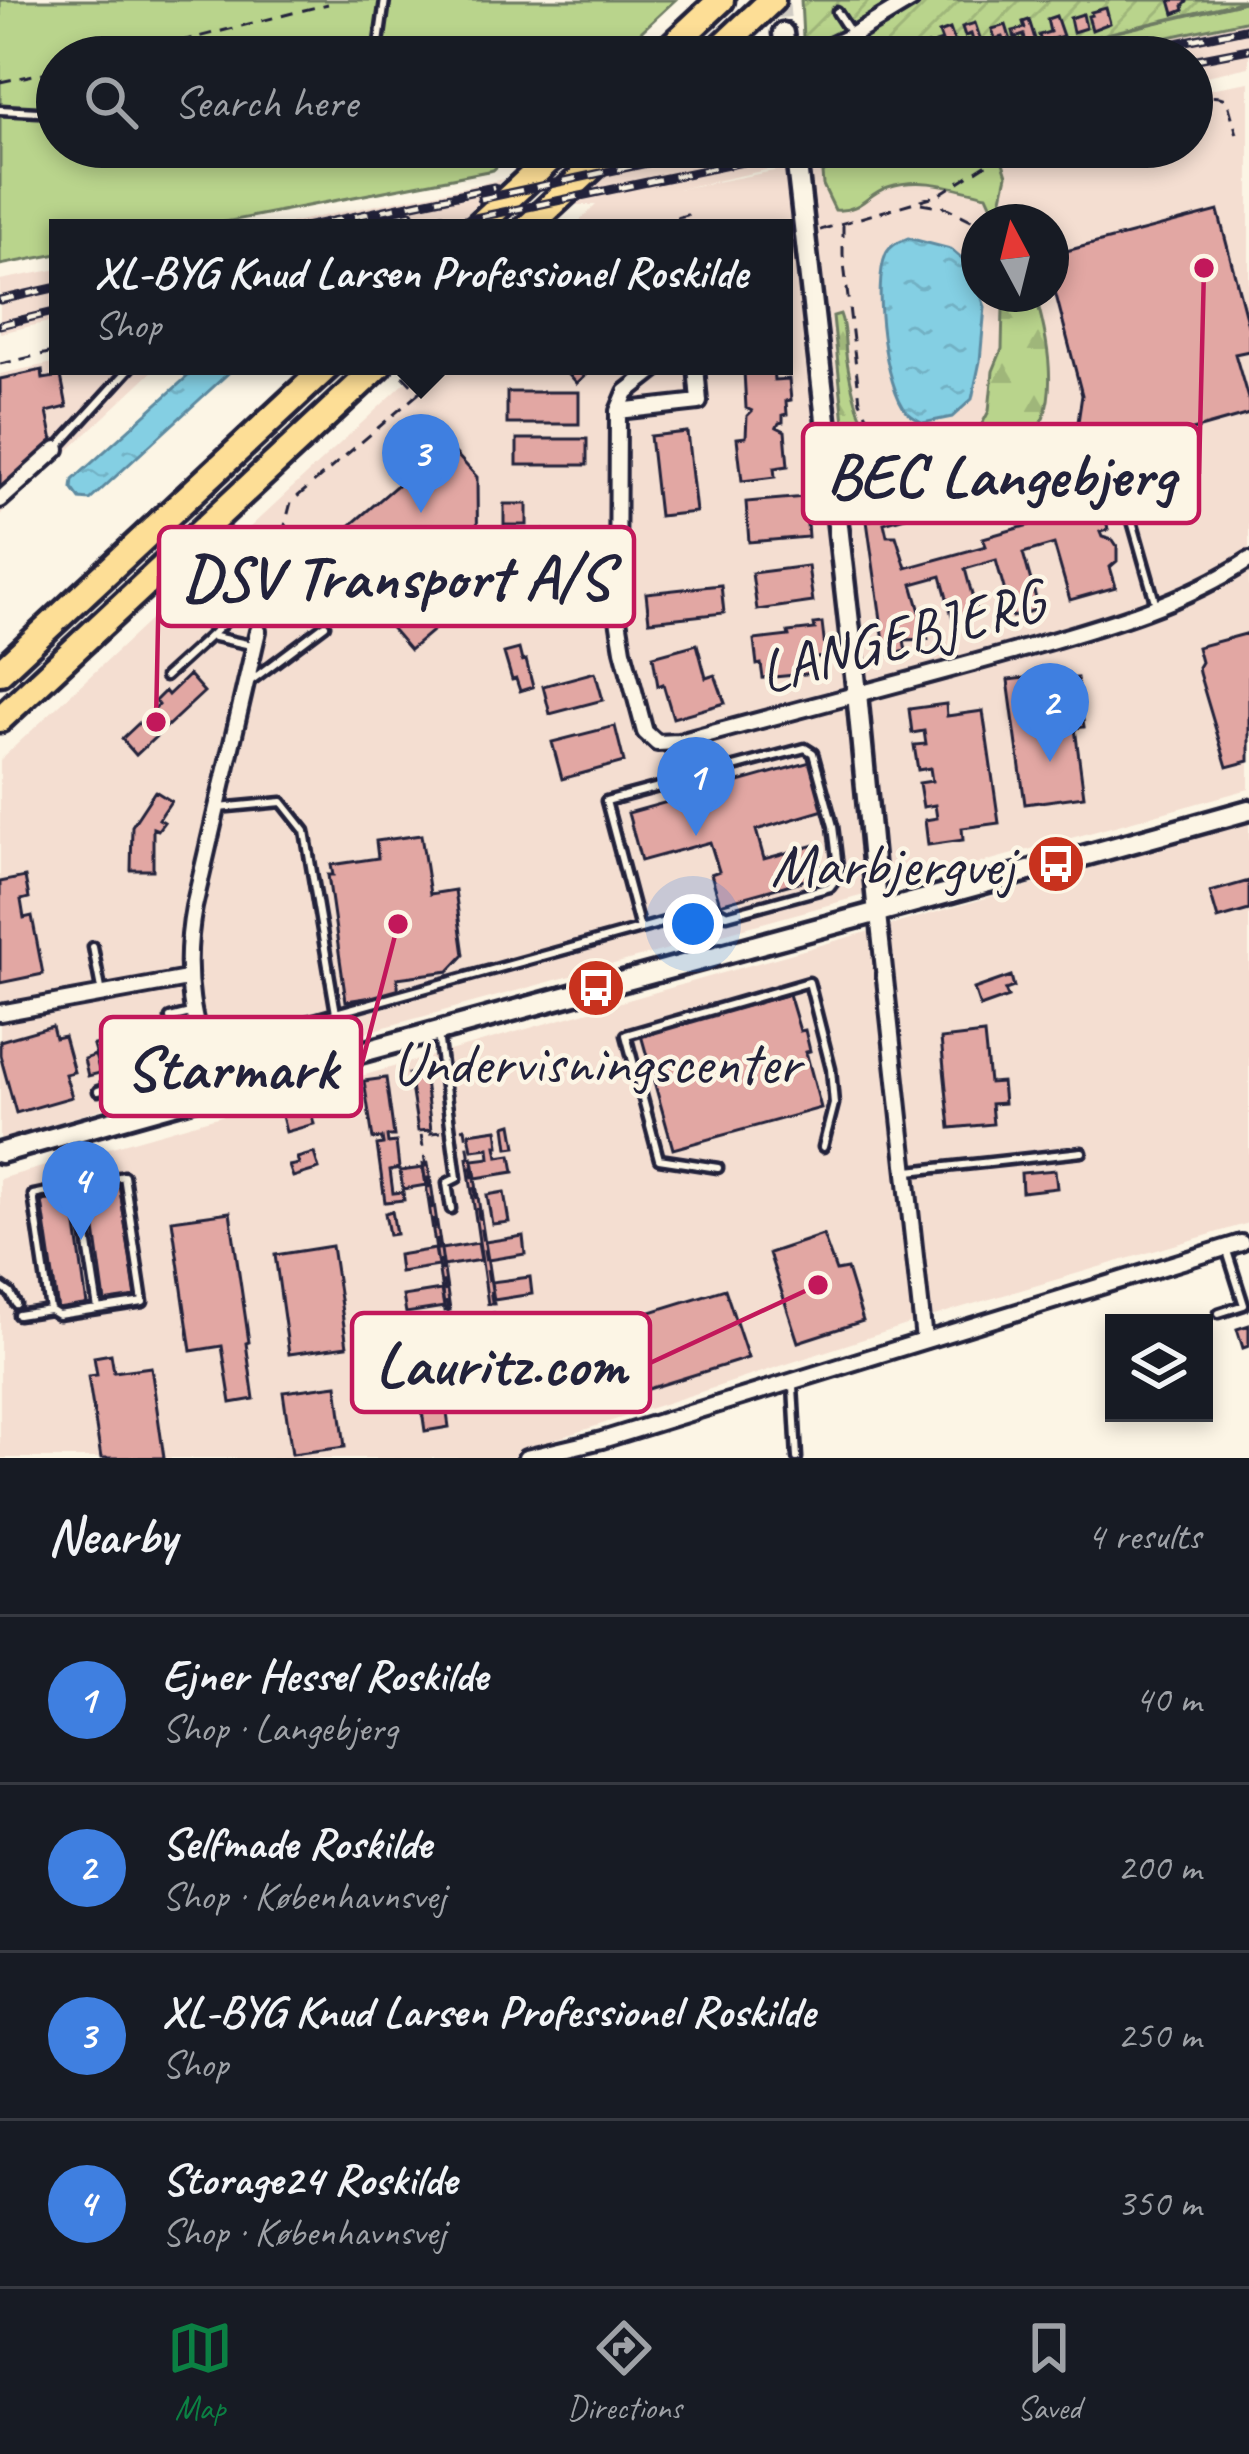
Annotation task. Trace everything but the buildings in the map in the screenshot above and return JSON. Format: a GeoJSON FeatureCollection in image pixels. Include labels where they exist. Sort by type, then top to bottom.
{"type":"FeatureCollection","features":[{"type":"Feature","properties":{"kind":"highway"},"geometry":{"type":"LineString","coordinates":[[682,36],[721,0]]}},
{"type":"Feature","properties":{"kind":"highway"},"geometry":{"type":"LineString","coordinates":[[733,36],[772,0]]}},
{"type":"Feature","properties":{"kind":"highway"},"geometry":{"type":"LineString","coordinates":[[486,219],[540,168]]}},
{"type":"Feature","properties":{"kind":"highway"},"geometry":{"type":"LineString","coordinates":[[537,219],[591,168]]}},
{"type":"Feature","properties":{"kind":"highway"},"geometry":{"type":"LineString","coordinates":[[0,672],[318,375]]}},
{"type":"Feature","properties":{"kind":"highway"},"geometry":{"type":"LineString","coordinates":[[0,719],[387,375]]}},
{"type":"Feature","properties":{"kind":"main road"},"geometry":{"type":"LineString","coordinates":[[797,168],[878,914]]}},
{"type":"Feature","properties":{"kind":"main road"},"geometry":{"type":"LineString","coordinates":[[0,1153],[1249,810]]}},
{"type":"Feature","properties":{"kind":"street"},"geometry":{"type":"LineString","coordinates":[[853,35],[911,0]]}},
{"type":"Feature","properties":{"kind":"street"},"geometry":{"type":"LineString","coordinates":[[648,375],[626,392],[617,411],[617,613],[622,650],[645,732],[653,742],[674,743]]}},
{"type":"Feature","properties":{"kind":"street"},"geometry":{"type":"LineString","coordinates":[[617,411],[699,402],[698,375]]}},
{"type":"Feature","properties":{"kind":"street"},"geometry":{"type":"LineString","coordinates":[[0,500],[57,449]]}},
{"type":"Feature","properties":{"kind":"street","name":"LANGEBJERG"},"geometry":{"type":"LineString","coordinates":[[674,743],[957,668],[1157,608],[1249,560]]}},
{"type":"Feature","properties":{"kind":"street"},"geometry":{"type":"LineString","coordinates":[[215,1091],[191,1013],[191,923],[256,638]]}},
{"type":"Feature","properties":{"kind":"street"},"geometry":{"type":"LineString","coordinates":[[878,914],[924,1340]]}},
{"type":"Feature","properties":{"kind":"street"},"geometry":{"type":"LineString","coordinates":[[0,1012],[188,979]]}},
{"type":"Feature","properties":{"kind":"street"},"geometry":{"type":"LineString","coordinates":[[526,1458],[602,1440],[1233,1245]]}},
{"type":"Feature","properties":{"kind":"lane"},"geometry":{"type":"LineString","coordinates":[[380,36],[385,0]]}},
{"type":"Feature","properties":{"kind":"lane"},"geometry":{"type":"LineString","coordinates":[[837,12],[853,35]]}},
{"type":"Feature","properties":{"kind":"lane"},"geometry":{"type":"LineString","coordinates":[[0,110],[36,112]]}},
{"type":"Feature","properties":{"kind":"lane"},"geometry":{"type":"LineString","coordinates":[[57,449],[125,375]]}},
{"type":"Feature","properties":{"kind":"lane"},"geometry":{"type":"LineString","coordinates":[[1081,447],[1118,472],[1157,608]]}},
{"type":"Feature","properties":{"kind":"lane"},"geometry":{"type":"LineString","coordinates":[[165,677],[231,616]]}},
{"type":"Feature","properties":{"kind":"lane"},"geometry":{"type":"LineString","coordinates":[[246,685],[325,625]]}},
{"type":"Feature","properties":{"kind":"lane"},"geometry":{"type":"LineString","coordinates":[[210,636],[256,638]]}},
{"type":"Feature","properties":{"kind":"lane"},"geometry":{"type":"LineString","coordinates":[[674,743],[689,779]]}},
{"type":"Feature","properties":{"kind":"lane"},"geometry":{"type":"LineString","coordinates":[[225,1044],[714,908],[727,915],[830,886],[839,875],[833,826],[812,753],[806,748],[606,802],[640,928]]}},
{"type":"Feature","properties":{"kind":"lane"},"geometry":{"type":"LineString","coordinates":[[218,808],[282,802],[305,832],[335,1013]]}},
{"type":"Feature","properties":{"kind":"lane"},"geometry":{"type":"LineString","coordinates":[[93,947],[102,994]]}},
{"type":"Feature","properties":{"kind":"lane"},"geometry":{"type":"LineString","coordinates":[[718,1168],[659,1159],[626,1035],[809,982],[831,1070],[834,1104],[823,1148]]}},
{"type":"Feature","properties":{"kind":"lane"},"geometry":{"type":"LineString","coordinates":[[98,1091],[182,1066],[170,1018],[191,1013]]}},
{"type":"Feature","properties":{"kind":"lane"},"geometry":{"type":"LineString","coordinates":[[437,1030],[458,1178],[447,1184],[451,1209]]}},
{"type":"Feature","properties":{"kind":"lane"},"geometry":{"type":"LineString","coordinates":[[906,1172],[1082,1152]]}},
{"type":"Feature","properties":{"kind":"lane"},"geometry":{"type":"LineString","coordinates":[[18,1315],[50,1310],[58,1315],[143,1302],[124,1176],[33,1195],[50,1310]]}},
{"type":"Feature","properties":{"kind":"lane"},"geometry":{"type":"LineString","coordinates":[[79,1185],[98,1309]]}},
{"type":"Feature","properties":{"kind":"lane"},"geometry":{"type":"LineString","coordinates":[[1219,1313],[1246,1304],[1233,1245]]}},
{"type":"Feature","properties":{"kind":"lane"},"geometry":{"type":"LineString","coordinates":[[0,1286],[16,1304]]}},
{"type":"Feature","properties":{"kind":"lane"},"geometry":{"type":"LineString","coordinates":[[793,1382],[797,1458]]}},
{"type":"Feature","properties":{"kind":"path"},"geometry":{"type":"LineString","coordinates":[[202,36],[328,4]]}},
{"type":"Feature","properties":{"kind":"path"},"geometry":{"type":"LineString","coordinates":[[0,82],[36,74]]}},
{"type":"Feature","properties":{"kind":"path"},"geometry":{"type":"LineString","coordinates":[[1213,96],[1227,100],[1237,134]]}},
{"type":"Feature","properties":{"kind":"path"},"geometry":{"type":"LineString","coordinates":[[804,233],[920,203],[981,168]]}},
{"type":"Feature","properties":{"kind":"path"},"geometry":{"type":"LineString","coordinates":[[920,203],[961,215]]}},
{"type":"Feature","properties":{"kind":"path"},"geometry":{"type":"LineString","coordinates":[[843,225],[860,401],[875,432],[895,447]]}},
{"type":"Feature","properties":{"kind":"path"},"geometry":{"type":"LineString","coordinates":[[0,364],[49,353]]}},
{"type":"Feature","properties":{"kind":"path"},"geometry":{"type":"LineString","coordinates":[[396,375],[419,393]]}},
{"type":"Feature","properties":{"kind":"path"},"geometry":{"type":"LineString","coordinates":[[256,638],[291,502],[440,375]]}},
{"type":"Feature","properties":{"kind":"path"},"geometry":{"type":"LineString","coordinates":[[1073,503],[1122,488]]}},
{"type":"Feature","properties":{"kind":"path"},"geometry":{"type":"LineString","coordinates":[[459,1386],[421,1134],[465,1128],[503,1379]]}},
{"type":"Feature","properties":{"kind":"shaded area"},"geometry":{"type":"Polygon","coordinates":[[[1249,20],[1249,67],[1213,75],[1213,36],[1173,36],[1249,20]]]}},
{"type":"Feature","properties":{"kind":"shaded area"},"geometry":{"type":"Polygon","coordinates":[[[1249,82],[1249,789],[236,1068],[0,1140],[0,760],[413,375],[793,375],[793,219],[581,219],[596,205],[569,205],[605,168],[774,168],[679,189],[790,168],[1213,168],[1213,88],[1249,82]]]}},
{"type":"Feature","properties":{"kind":"shaded area"},"geometry":{"type":"Polygon","coordinates":[[[503,179],[461,219],[308,219],[503,179]]]}},
{"type":"Feature","properties":{"kind":"shaded area"},"geometry":{"type":"Polygon","coordinates":[[[49,271],[49,322],[0,333],[0,280],[49,271]]]}},
{"type":"Feature","properties":{"kind":"shaded area"},"geometry":{"type":"Polygon","coordinates":[[[49,364],[49,375],[148,375],[0,515],[0,374],[49,364]]]}},
{"type":"Feature","properties":{"kind":"shaded area"},"geometry":{"type":"Polygon","coordinates":[[[1249,823],[1249,1223],[956,1309],[556,1439],[556,1458],[0,1458],[0,1179],[1249,823]]]}},
{"type":"Feature","properties":{"kind":"green space"},"geometry":{"type":"Polygon","coordinates":[[[0,0],[675,0],[636,36],[36,36],[36,168],[495,168],[240,219],[49,219],[49,256],[0,265],[0,0]]]}},
{"type":"Feature","properties":{"kind":"green space"},"geometry":{"type":"Polygon","coordinates":[[[801,0],[1249,0],[1098,36],[803,36],[801,0]]]}},
{"type":"Feature","properties":{"kind":"green space"},"geometry":{"type":"Polygon","coordinates":[[[1249,1],[1249,20],[1173,36],[1100,36],[1249,1]]]}},
{"type":"Feature","properties":{"kind":"green space"},"geometry":{"type":"Polygon","coordinates":[[[833,168],[1005,168],[1007,175],[996,204],[991,204],[987,195],[913,183],[888,187],[852,208],[835,210],[822,173],[833,168]]]}},
{"type":"Feature","properties":{"kind":"green space"},"geometry":{"type":"Polygon","coordinates":[[[1003,312],[1040,312],[1050,372],[1046,412],[1026,443],[980,458],[973,441],[989,411],[993,371],[1002,349],[1003,312]]]}},
{"type":"Feature","properties":{"kind":"green space"},"geometry":{"type":"Polygon","coordinates":[[[840,314],[852,389],[868,429],[887,448],[901,454],[948,452],[950,464],[872,481],[852,500],[833,316],[840,314]]]}},
{"type":"Feature","properties":{"kind":"water"},"geometry":{"type":"Polygon","coordinates":[[[908,238],[951,249],[961,258],[961,312],[985,312],[972,399],[952,417],[923,423],[907,412],[892,382],[880,288],[892,246],[908,238]]]}},
{"type":"Feature","properties":{"kind":"water"},"geometry":{"type":"Polygon","coordinates":[[[189,375],[226,375],[90,500],[80,499],[72,488],[73,480],[189,375]]]}},
{"type":"Feature","properties":{"kind":"tunnel"},"geometry":{"type":"LineString","coordinates":[[780,0],[783,33]]}},
{"type":"Feature","properties":{"kind":"railway"},"geometry":{"type":"LineString","coordinates":[[1210,36],[1249,28]]}},
{"type":"Feature","properties":{"kind":"railway"},"geometry":{"type":"LineString","coordinates":[[1213,56],[1249,49]]}},
{"type":"Feature","properties":{"kind":"railway"},"geometry":{"type":"LineString","coordinates":[[481,199],[624,168]]}},
{"type":"Feature","properties":{"kind":"railway"},"geometry":{"type":"LineString","coordinates":[[470,219],[714,168]]}},
{"type":"Feature","properties":{"kind":"railway"},"geometry":{"type":"LineString","coordinates":[[343,219],[494,187]]}},
{"type":"Feature","properties":{"kind":"railway"},"geometry":{"type":"LineString","coordinates":[[387,219],[411,214]]}},
{"type":"Feature","properties":{"kind":"railway"},"geometry":{"type":"LineString","coordinates":[[434,219],[443,217]]}},
{"type":"Feature","properties":{"kind":"railway"},"geometry":{"type":"LineString","coordinates":[[0,300],[49,289]]}},
{"type":"Feature","properties":{"kind":"railway"},"geometry":{"type":"LineString","coordinates":[[0,325],[49,313]]}},
{"type":"Feature","properties":{"kind":"place","name":"BEC Langebjerg"},"geometry":{"type":"Point","coordinates":[1204,268]}},
{"type":"Feature","properties":{"kind":"place","name":"XL-BYG Knud Larsen Professionel Roskilde"},"geometry":{"type":"Point","coordinates":[421,513]}},
{"type":"Feature","properties":{"kind":"place","name":"DSV Transport A/S"},"geometry":{"type":"Point","coordinates":[156,722]}},
{"type":"Feature","properties":{"kind":"place","name":"Selfmade Roskilde"},"geometry":{"type":"Point","coordinates":[1050,762]}},
{"type":"Feature","properties":{"kind":"place","name":"Ejner Hessel Roskilde"},"geometry":{"type":"Point","coordinates":[696,836]}},
{"type":"Feature","properties":{"kind":"place","name":"Marbjergvej"},"geometry":{"type":"Point","coordinates":[1056,864]}},
{"type":"Feature","properties":{"kind":"place","name":"Starmark"},"geometry":{"type":"Point","coordinates":[398,924]}},
{"type":"Feature","properties":{"kind":"place","name":"Undervisningscenter"},"geometry":{"type":"Point","coordinates":[596,988]}},
{"type":"Feature","properties":{"kind":"place","name":"Storage24 Roskilde"},"geometry":{"type":"Point","coordinates":[81,1240]}},
{"type":"Feature","properties":{"kind":"place","name":"Lauritz.com"},"geometry":{"type":"Point","coordinates":[818,1285]}}]}
